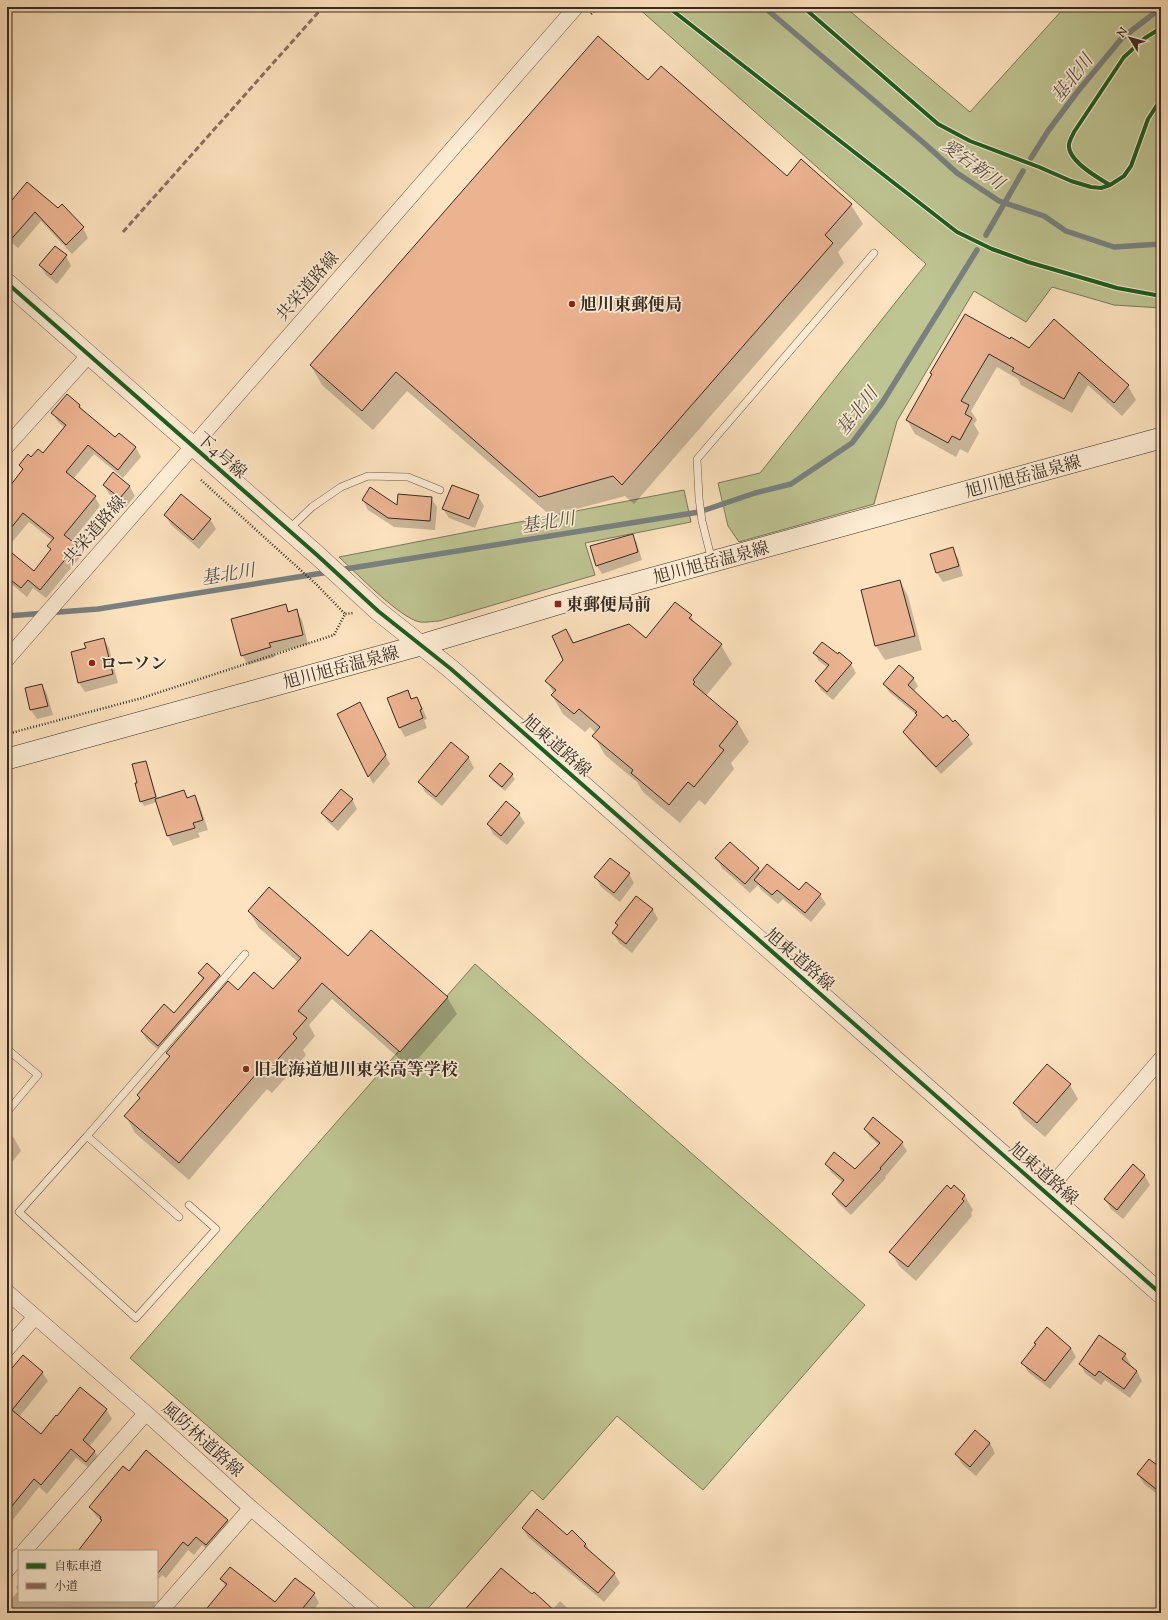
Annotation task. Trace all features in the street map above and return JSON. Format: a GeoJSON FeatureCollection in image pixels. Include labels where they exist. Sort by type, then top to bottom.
{"type":"FeatureCollection","features":[{"type":"Feature","properties":{"kind":"main road","name":"旭川旭岳温泉線"},"geometry":{"type":"LineString","coordinates":[[7,759],[421,645],[558,604],[1161,438]]}},
{"type":"Feature","properties":{"kind":"street","name":"共栄道路線"},"geometry":{"type":"LineString","coordinates":[[7,658],[576,7]]}},
{"type":"Feature","properties":{"kind":"street","name":"下4号線"},"geometry":{"type":"LineString","coordinates":[[7,283],[192,447],[317,555],[378,611],[421,645]]}},
{"type":"Feature","properties":{"kind":"street"},"geometry":{"type":"LineString","coordinates":[[7,446],[89,355]]}},
{"type":"Feature","properties":{"kind":"street","name":"旭東道路線"},"geometry":{"type":"LineString","coordinates":[[421,645],[451,669],[1161,1294]]}},
{"type":"Feature","properties":{"kind":"street"},"geometry":{"type":"LineString","coordinates":[[1046,1192],[1159,1065]]}},
{"type":"Feature","properties":{"kind":"street","name":"風防林道路線"},"geometry":{"type":"LineString","coordinates":[[7,1292],[146,1413],[365,1611]]}},
{"type":"Feature","properties":{"kind":"street"},"geometry":{"type":"LineString","coordinates":[[7,1349],[35,1317]]}},
{"type":"Feature","properties":{"kind":"street"},"geometry":{"type":"LineString","coordinates":[[25,1550],[146,1413]]}},
{"type":"Feature","properties":{"kind":"street"},"geometry":{"type":"LineString","coordinates":[[159,1613],[251,1508]]}},
{"type":"Feature","properties":{"kind":"street"},"geometry":{"type":"LineString","coordinates":[[7,1570],[18,1557]]}},
{"type":"Feature","properties":{"kind":"lane"},"geometry":{"type":"LineString","coordinates":[[712,562],[702,521],[697,459],[874,253]]}},
{"type":"Feature","properties":{"kind":"lane"},"geometry":{"type":"LineString","coordinates":[[288,530],[312,507],[341,487],[368,476],[408,478],[440,490]]}},
{"type":"Feature","properties":{"kind":"lane"},"geometry":{"type":"LineString","coordinates":[[189,1205],[216,1229],[136,1318],[19,1212],[245,954]]}},
{"type":"Feature","properties":{"kind":"lane"},"geometry":{"type":"LineString","coordinates":[[7,1049],[38,1075],[7,1112]]}},
{"type":"Feature","properties":{"kind":"lane"},"geometry":{"type":"LineString","coordinates":[[87,1136],[178,1217]]}},
{"type":"Feature","properties":{"kind":"path"},"geometry":{"type":"LineString","coordinates":[[199,478],[316,584],[345,614]]}},
{"type":"Feature","properties":{"kind":"path"},"geometry":{"type":"LineString","coordinates":[[345,614],[378,611]]}},
{"type":"Feature","properties":{"kind":"path"},"geometry":{"type":"LineString","coordinates":[[7,734],[142,698],[334,635],[345,614]]}},
{"type":"Feature","properties":{"kind":"green space"},"geometry":{"type":"Polygon","coordinates":[[[637,7],[845,7],[970,112],[1065,7],[1161,7],[1161,308],[1114,305],[1052,287],[1026,322],[974,291],[897,421],[874,504],[739,542],[728,526],[718,483],[760,473],[926,264],[637,7]]]}},
{"type":"Feature","properties":{"kind":"green space"},"geometry":{"type":"Polygon","coordinates":[[[684,490],[691,522],[585,543],[595,575],[439,621],[420,622],[402,613],[378,594],[339,557],[684,490]]]}},
{"type":"Feature","properties":{"kind":"green space"},"geometry":{"type":"Polygon","coordinates":[[[475,964],[865,1305],[703,1490],[617,1416],[543,1500],[532,1490],[424,1613],[421,1613],[130,1358],[475,964]]]}},
{"type":"Feature","properties":{"kind":"building","name":"旭川東郵便局"},"geometry":{"type":"Polygon","coordinates":[[[598,36],[648,80],[661,66],[787,176],[801,159],[852,204],[825,235],[833,243],[622,485],[613,476],[539,497],[396,372],[362,411],[310,365],[598,36]]]}},
{"type":"Feature","properties":{"kind":"building"},"geometry":{"type":"Polygon","coordinates":[[[27,182],[58,208],[62,204],[84,227],[66,245],[35,212],[7,244],[7,206],[27,182]]]}},
{"type":"Feature","properties":{"kind":"building"},"geometry":{"type":"Polygon","coordinates":[[[55,246],[67,255],[51,275],[39,265],[55,246]]]}},
{"type":"Feature","properties":{"kind":"building"},"geometry":{"type":"Polygon","coordinates":[[[965,314],[1010,339],[1011,337],[1029,348],[1054,319],[1129,385],[1114,403],[1079,372],[1064,399],[1012,371],[1014,368],[989,354],[961,401],[969,405],[965,414],[972,418],[960,440],[952,436],[948,443],[906,420],[932,374],[930,373],[965,314]]]}},
{"type":"Feature","properties":{"kind":"building"},"geometry":{"type":"Polygon","coordinates":[[[67,394],[80,405],[79,407],[115,437],[119,433],[136,447],[118,470],[88,445],[66,472],[96,496],[64,535],[77,545],[40,590],[28,580],[21,588],[7,577],[7,549],[34,571],[51,549],[47,546],[54,538],[23,513],[7,533],[7,490],[23,469],[19,465],[28,454],[31,457],[38,449],[43,453],[66,425],[51,413],[67,394]]]}},
{"type":"Feature","properties":{"kind":"building"},"geometry":{"type":"Polygon","coordinates":[[[113,472],[130,486],[120,498],[103,485],[113,472]]]}},
{"type":"Feature","properties":{"kind":"building"},"geometry":{"type":"Polygon","coordinates":[[[452,485],[479,495],[469,519],[442,509],[452,485]]]}},
{"type":"Feature","properties":{"kind":"building"},"geometry":{"type":"Polygon","coordinates":[[[370,487],[397,505],[398,494],[432,497],[430,521],[388,518],[362,500],[370,487]]]}},
{"type":"Feature","properties":{"kind":"building"},"geometry":{"type":"Polygon","coordinates":[[[181,494],[211,519],[193,540],[164,515],[181,494]]]}},
{"type":"Feature","properties":{"kind":"building"},"geometry":{"type":"Polygon","coordinates":[[[633,534],[638,552],[596,566],[590,546],[633,534]]]}},
{"type":"Feature","properties":{"kind":"building"},"geometry":{"type":"Polygon","coordinates":[[[953,547],[959,566],[936,573],[930,554],[953,547]]]}},
{"type":"Feature","properties":{"kind":"building"},"geometry":{"type":"Polygon","coordinates":[[[900,580],[915,636],[875,646],[861,590],[900,580]]]}},
{"type":"Feature","properties":{"kind":"building"},"geometry":{"type":"Polygon","coordinates":[[[675,602],[692,615],[689,618],[722,644],[693,680],[695,682],[693,684],[738,722],[719,746],[724,750],[694,787],[688,782],[669,805],[631,773],[633,770],[592,736],[600,727],[579,709],[574,714],[551,695],[556,690],[545,681],[563,660],[552,636],[566,629],[573,643],[629,624],[646,638],[675,602]]]}},
{"type":"Feature","properties":{"kind":"building"},"geometry":{"type":"Polygon","coordinates":[[[286,604],[288,612],[297,609],[303,635],[269,643],[271,647],[241,656],[231,619],[286,604]]]}},
{"type":"Feature","properties":{"kind":"building","name":"ローソン"},"geometry":{"type":"Polygon","coordinates":[[[104,638],[113,674],[78,683],[71,652],[86,648],[84,643],[104,638]]]}},
{"type":"Feature","properties":{"kind":"building"},"geometry":{"type":"Polygon","coordinates":[[[822,642],[838,654],[839,652],[852,663],[827,692],[815,681],[829,665],[813,653],[822,642]]]}},
{"type":"Feature","properties":{"kind":"building"},"geometry":{"type":"Polygon","coordinates":[[[899,665],[914,678],[908,685],[943,718],[947,715],[953,722],[955,720],[969,735],[936,767],[903,732],[917,715],[915,713],[917,712],[883,684],[899,665]]]}},
{"type":"Feature","properties":{"kind":"building"},"geometry":{"type":"Polygon","coordinates":[[[42,684],[48,706],[30,710],[25,688],[42,684]]]}},
{"type":"Feature","properties":{"kind":"building"},"geometry":{"type":"Polygon","coordinates":[[[408,690],[411,699],[417,697],[422,709],[420,710],[423,718],[399,728],[387,698],[408,690]]]}},
{"type":"Feature","properties":{"kind":"building"},"geometry":{"type":"Polygon","coordinates":[[[360,702],[386,755],[368,777],[337,714],[360,702]]]}},
{"type":"Feature","properties":{"kind":"building"},"geometry":{"type":"Polygon","coordinates":[[[451,742],[469,757],[436,797],[418,782],[451,742]]]}},
{"type":"Feature","properties":{"kind":"building"},"geometry":{"type":"Polygon","coordinates":[[[146,761],[156,797],[140,802],[132,764],[146,761]]]}},
{"type":"Feature","properties":{"kind":"building"},"geometry":{"type":"Polygon","coordinates":[[[500,763],[513,774],[502,787],[489,776],[500,763]]]}},
{"type":"Feature","properties":{"kind":"building"},"geometry":{"type":"Polygon","coordinates":[[[341,789],[353,799],[332,822],[321,813],[341,789]]]}},
{"type":"Feature","properties":{"kind":"building"},"geometry":{"type":"Polygon","coordinates":[[[184,790],[187,798],[195,795],[203,820],[193,823],[195,828],[167,836],[155,799],[184,790]]]}},
{"type":"Feature","properties":{"kind":"building"},"geometry":{"type":"Polygon","coordinates":[[[506,801],[520,813],[501,836],[487,824],[506,801]]]}},
{"type":"Feature","properties":{"kind":"building"},"geometry":{"type":"Polygon","coordinates":[[[730,842],[759,868],[745,884],[715,858],[730,842]]]}},
{"type":"Feature","properties":{"kind":"building"},"geometry":{"type":"Polygon","coordinates":[[[610,858],[630,873],[614,893],[594,877],[610,858]]]}},
{"type":"Feature","properties":{"kind":"building"},"geometry":{"type":"Polygon","coordinates":[[[767,864],[799,890],[806,882],[821,894],[805,913],[777,890],[772,895],[754,880],[767,864]]]}},
{"type":"Feature","properties":{"kind":"building"},"geometry":{"type":"Polygon","coordinates":[[[269,887],[348,956],[371,930],[448,997],[400,1052],[322,983],[298,1011],[307,1018],[293,1034],[297,1038],[262,1077],[257,1073],[179,1163],[124,1116],[140,1098],[137,1095],[170,1056],[166,1053],[228,981],[238,990],[254,972],[273,989],[301,958],[248,911],[269,887]]]}},
{"type":"Feature","properties":{"kind":"building"},"geometry":{"type":"Polygon","coordinates":[[[636,896],[653,909],[626,944],[612,933],[618,925],[615,923],[636,896]]]}},
{"type":"Feature","properties":{"kind":"building"},"geometry":{"type":"Polygon","coordinates":[[[207,963],[220,975],[158,1046],[141,1031],[164,1004],[174,1013],[204,978],[198,973],[207,963]]]}},
{"type":"Feature","properties":{"kind":"building"},"geometry":{"type":"Polygon","coordinates":[[[1047,1064],[1071,1084],[1037,1123],[1013,1103],[1047,1064]]]}},
{"type":"Feature","properties":{"kind":"building"},"geometry":{"type":"Polygon","coordinates":[[[873,1117],[903,1142],[880,1168],[881,1169],[846,1207],[832,1194],[844,1180],[825,1164],[834,1152],[855,1169],[880,1143],[864,1129],[873,1117]]]}},
{"type":"Feature","properties":{"kind":"building"},"geometry":{"type":"Polygon","coordinates":[[[1133,1164],[1145,1175],[1117,1210],[1104,1199],[1133,1164]]]}},
{"type":"Feature","properties":{"kind":"building"},"geometry":{"type":"Polygon","coordinates":[[[947,1185],[951,1189],[954,1185],[965,1195],[962,1199],[964,1201],[908,1267],[889,1252],[947,1185]]]}},
{"type":"Feature","properties":{"kind":"building"},"geometry":{"type":"Polygon","coordinates":[[[1047,1327],[1071,1348],[1045,1381],[1021,1363],[1047,1327]]]}},
{"type":"Feature","properties":{"kind":"building"},"geometry":{"type":"Polygon","coordinates":[[[1099,1335],[1126,1354],[1122,1359],[1137,1371],[1124,1389],[1099,1371],[1095,1376],[1079,1364],[1099,1335]]]}},
{"type":"Feature","properties":{"kind":"building"},"geometry":{"type":"Polygon","coordinates":[[[23,1355],[43,1372],[12,1410],[41,1434],[80,1387],[107,1409],[83,1440],[95,1451],[86,1462],[71,1449],[41,1485],[34,1479],[7,1512],[7,1374],[23,1355]]]}},
{"type":"Feature","properties":{"kind":"building"},"geometry":{"type":"Polygon","coordinates":[[[975,1430],[990,1443],[970,1467],[955,1454],[975,1430]]]}},
{"type":"Feature","properties":{"kind":"building"},"geometry":{"type":"Polygon","coordinates":[[[146,1450],[228,1520],[206,1545],[196,1537],[188,1546],[183,1542],[158,1573],[158,1550],[79,1550],[102,1520],[100,1519],[101,1517],[89,1507],[123,1466],[129,1471],[146,1450]]]}},
{"type":"Feature","properties":{"kind":"building"},"geometry":{"type":"Polygon","coordinates":[[[1149,1459],[1161,1468],[1161,1493],[1137,1474],[1149,1459]]]}},
{"type":"Feature","properties":{"kind":"building"},"geometry":{"type":"Polygon","coordinates":[[[537,1509],[567,1535],[572,1530],[586,1544],[584,1546],[615,1573],[598,1593],[522,1528],[537,1509]]]}},
{"type":"Feature","properties":{"kind":"building"},"geometry":{"type":"Polygon","coordinates":[[[230,1567],[275,1602],[295,1578],[315,1593],[299,1613],[203,1613],[227,1584],[220,1579],[230,1567]]]}},
{"type":"Feature","properties":{"kind":"building"},"geometry":{"type":"Polygon","coordinates":[[[501,1568],[532,1594],[534,1592],[557,1613],[462,1613],[501,1568]]]}},
{"type":"Feature","properties":{"kind":"waterway","name":"愛宕新川"},"geometry":{"type":"LineString","coordinates":[[764,7],[957,173],[999,201],[1044,216],[1066,231],[1114,247],[1161,244]]}},
{"type":"Feature","properties":{"kind":"waterway","name":"基北川"},"geometry":{"type":"LineString","coordinates":[[1031,158],[1048,131],[1078,91],[1122,38],[1161,8]]}},
{"type":"Feature","properties":{"kind":"waterway","name":"愛宕新川"},"geometry":{"type":"LineString","coordinates":[[986,235],[1023,171]]}},
{"type":"Feature","properties":{"kind":"waterway","name":"基北川"},"geometry":{"type":"LineString","coordinates":[[339,570],[699,512],[755,493],[791,484],[852,443],[882,403],[977,250]]}},
{"type":"Feature","properties":{"kind":"waterway","name":"基北川"},"geometry":{"type":"LineString","coordinates":[[7,616],[98,609],[329,572]]}},
{"type":"Feature","properties":{"kind":"marked path"},"geometry":{"type":"LineString","coordinates":[[123,232],[323,7]]}},
{"type":"Feature","properties":{"kind":"cycle path"},"geometry":{"type":"LineString","coordinates":[[668,7],[957,232],[992,249],[1028,262],[1117,288],[1161,296]]}},
{"type":"Feature","properties":{"kind":"cycle path"},"geometry":{"type":"LineString","coordinates":[[803,7],[938,124],[970,141],[1039,167],[1071,181],[1091,187],[1101,188],[1110,185],[1124,176],[1131,166],[1148,119],[1161,99]]}},
{"type":"Feature","properties":{"kind":"cycle path"},"geometry":{"type":"LineString","coordinates":[[1110,185],[1079,164],[1071,153],[1069,147],[1070,141],[1074,132],[1124,57],[1145,38],[1161,28]]}},
{"type":"Feature","properties":{"kind":"cycle path"},"geometry":{"type":"LineString","coordinates":[[7,283],[317,555],[378,611],[451,669],[1161,1294]]}},
{"type":"Feature","properties":{"kind":"place","name":"旭川東郵便局"},"geometry":{"type":"Point","coordinates":[572,304]}},
{"type":"Feature","properties":{"kind":"place","name":"東郵便局前"},"geometry":{"type":"Point","coordinates":[558,604]}},
{"type":"Feature","properties":{"kind":"place","name":"ローソン"},"geometry":{"type":"Point","coordinates":[92,663]}},
{"type":"Feature","properties":{"kind":"place","name":"旧北海道旭川東栄高等学校"},"geometry":{"type":"Point","coordinates":[246,1069]}}]}
